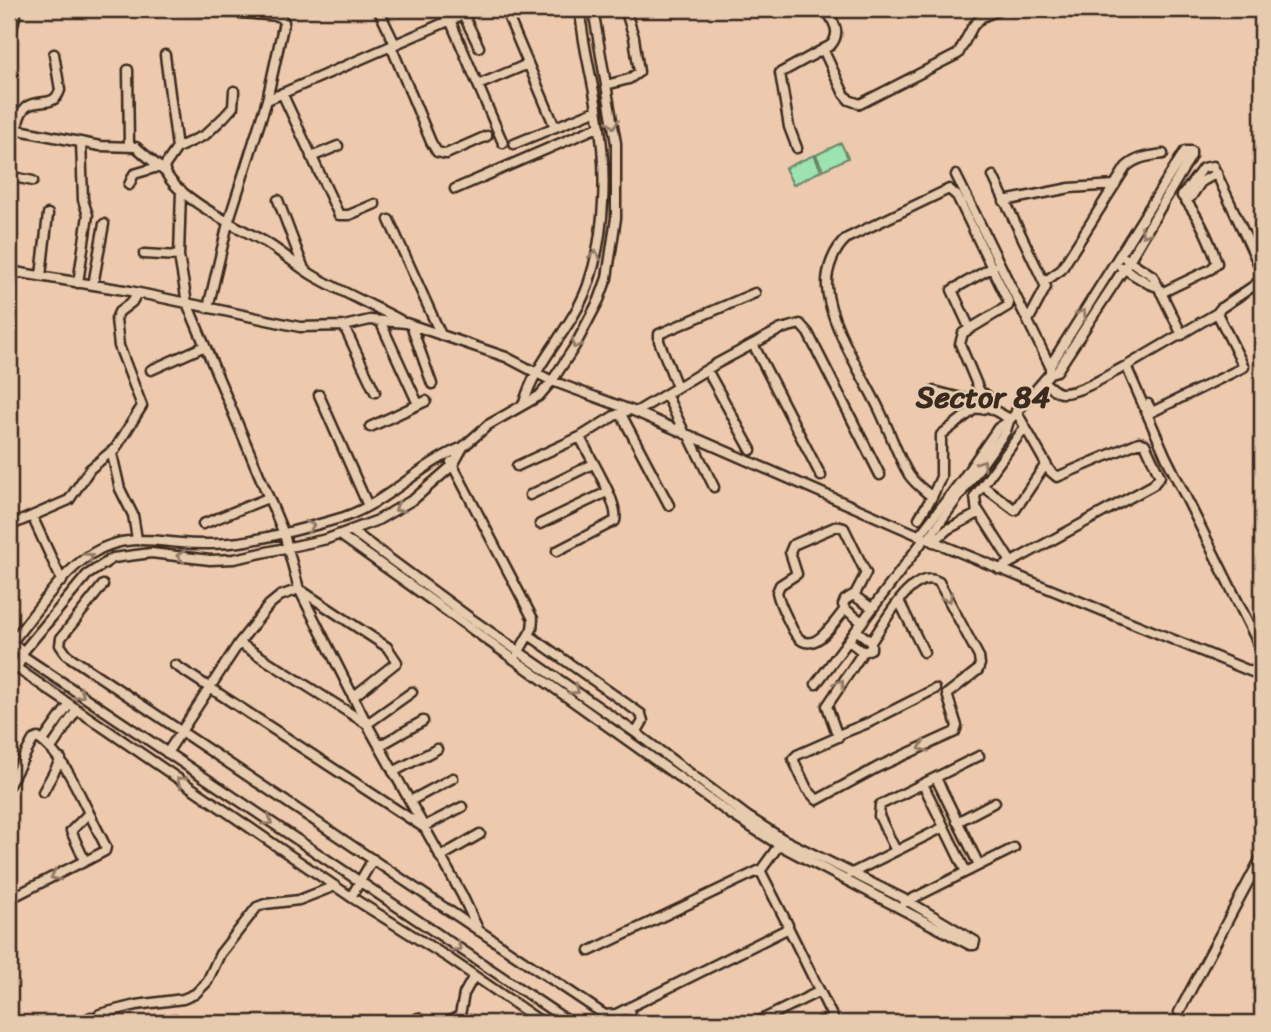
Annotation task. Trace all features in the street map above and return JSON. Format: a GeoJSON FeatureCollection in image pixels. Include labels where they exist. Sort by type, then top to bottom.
{"type":"FeatureCollection","features":[{"type":"Feature","properties":{"kind":"street"},"geometry":{"type":"LineString","coordinates":[[9,41],[16,9]]}},
{"type":"Feature","properties":{"kind":"street"},"geometry":{"type":"LineString","coordinates":[[189,9],[279,16],[283,19],[284,27],[267,100],[228,223],[208,308]]}},
{"type":"Feature","properties":{"kind":"street"},"geometry":{"type":"LineString","coordinates":[[378,9],[437,152],[446,154],[486,136]]}},
{"type":"Feature","properties":{"kind":"street"},"geometry":{"type":"LineString","coordinates":[[267,100],[476,9]]}},
{"type":"Feature","properties":{"kind":"street"},"geometry":{"type":"LineString","coordinates":[[505,9],[555,127]]}},
{"type":"Feature","properties":{"kind":"street"},"geometry":{"type":"LineString","coordinates":[[524,403],[529,384],[580,306],[589,282],[600,223],[603,193],[600,126],[580,9]]}},
{"type":"Feature","properties":{"kind":"street"},"geometry":{"type":"LineString","coordinates":[[571,1023],[22,655],[17,646],[10,643],[62,581],[92,553],[105,546],[137,539],[211,544],[241,542],[284,534],[347,516],[368,506],[446,454],[463,447],[488,425],[539,396],[552,381],[589,322],[609,270],[618,200],[617,167],[593,9]]}},
{"type":"Feature","properties":{"kind":"street"},"geometry":{"type":"LineString","coordinates":[[606,85],[629,79],[639,72],[634,37],[625,9]]}},
{"type":"Feature","properties":{"kind":"street"},"geometry":{"type":"LineString","coordinates":[[797,148],[789,127],[780,73],[831,45],[837,34],[826,9]]}},
{"type":"Feature","properties":{"kind":"street"},"geometry":{"type":"LineString","coordinates":[[823,49],[844,94],[849,100],[860,104],[958,54],[973,26],[982,17],[1002,9]]}},
{"type":"Feature","properties":{"kind":"street"},"geometry":{"type":"LineString","coordinates":[[463,15],[479,47]]}},
{"type":"Feature","properties":{"kind":"street"},"geometry":{"type":"LineString","coordinates":[[450,20],[503,143]]}},
{"type":"Feature","properties":{"kind":"street"},"geometry":{"type":"LineString","coordinates":[[54,54],[59,95],[50,102],[26,106],[13,129],[100,146],[136,147],[181,190],[228,223],[304,268],[409,324],[506,357],[552,381],[687,435],[926,539],[1262,677]]}},
{"type":"Feature","properties":{"kind":"street"},"geometry":{"type":"LineString","coordinates":[[165,55],[177,148]]}},
{"type":"Feature","properties":{"kind":"street"},"geometry":{"type":"LineString","coordinates":[[478,85],[528,64]]}},
{"type":"Feature","properties":{"kind":"street"},"geometry":{"type":"LineString","coordinates":[[128,70],[128,146]]}},
{"type":"Feature","properties":{"kind":"street"},"geometry":{"type":"LineString","coordinates":[[129,185],[134,174],[161,169],[177,148],[212,130],[233,107],[234,91]]}},
{"type":"Feature","properties":{"kind":"street"},"geometry":{"type":"LineString","coordinates":[[282,93],[340,215],[349,215],[375,204]]}},
{"type":"Feature","properties":{"kind":"street"},"geometry":{"type":"LineString","coordinates":[[514,144],[597,110]]}},
{"type":"Feature","properties":{"kind":"street"},"geometry":{"type":"LineString","coordinates":[[455,189],[600,126]]}},
{"type":"Feature","properties":{"kind":"street"},"geometry":{"type":"LineString","coordinates":[[78,283],[88,215],[83,200],[81,142]]}},
{"type":"Feature","properties":{"kind":"street"},"geometry":{"type":"LineString","coordinates":[[311,157],[338,146]]}},
{"type":"Feature","properties":{"kind":"street"},"geometry":{"type":"LineString","coordinates":[[816,684],[926,539],[965,482],[1006,431],[1016,411],[1043,380],[1050,370],[1114,263],[1185,151],[1191,151],[1191,156],[1126,265],[1057,372],[1050,370],[957,175]]}},
{"type":"Feature","properties":{"kind":"street"},"geometry":{"type":"LineString","coordinates":[[1044,282],[1061,270],[1132,162],[1145,156],[1163,154]]}},
{"type":"Feature","properties":{"kind":"street"},"geometry":{"type":"LineString","coordinates":[[1043,380],[1062,393],[1089,385],[1182,335],[1258,283],[1262,274],[1213,166],[1203,168],[1182,196],[1207,234],[1216,263],[1211,269],[1159,290]]}},
{"type":"Feature","properties":{"kind":"street"},"geometry":{"type":"LineString","coordinates":[[1191,197],[1201,182],[1217,173]]}},
{"type":"Feature","properties":{"kind":"street"},"geometry":{"type":"LineString","coordinates":[[9,176],[33,181]]}},
{"type":"Feature","properties":{"kind":"street"},"geometry":{"type":"LineString","coordinates":[[993,176],[1046,287],[1028,321]]}},
{"type":"Feature","properties":{"kind":"street"},"geometry":{"type":"LineString","coordinates":[[1004,201],[1070,188],[1115,185]]}},
{"type":"Feature","properties":{"kind":"street"},"geometry":{"type":"LineString","coordinates":[[932,498],[910,476],[850,354],[833,311],[827,287],[835,252],[847,238],[949,189],[957,196],[1007,298],[1008,306],[963,333],[960,344],[980,393]]}},
{"type":"Feature","properties":{"kind":"street"},"geometry":{"type":"LineString","coordinates":[[181,190],[179,257],[187,303],[284,534],[299,589],[367,724],[479,931]]}},
{"type":"Feature","properties":{"kind":"street"},"geometry":{"type":"LineString","coordinates":[[278,200],[304,268]]}},
{"type":"Feature","properties":{"kind":"street"},"geometry":{"type":"LineString","coordinates":[[41,276],[48,214]]}},
{"type":"Feature","properties":{"kind":"street"},"geometry":{"type":"LineString","coordinates":[[389,220],[441,335]]}},
{"type":"Feature","properties":{"kind":"street"},"geometry":{"type":"LineString","coordinates":[[93,285],[104,224]]}},
{"type":"Feature","properties":{"kind":"street"},"geometry":{"type":"LineString","coordinates":[[144,254],[179,257]]}},
{"type":"Feature","properties":{"kind":"street"},"geometry":{"type":"LineString","coordinates":[[1120,255],[1126,265],[1159,290],[1182,335]]}},
{"type":"Feature","properties":{"kind":"street"},"geometry":{"type":"LineString","coordinates":[[1114,263],[1126,265]]}},
{"type":"Feature","properties":{"kind":"street"},"geometry":{"type":"LineString","coordinates":[[970,329],[951,290],[993,267]]}},
{"type":"Feature","properties":{"kind":"street"},"geometry":{"type":"LineString","coordinates":[[9,271],[137,293],[300,327],[344,326],[370,320],[409,324]]}},
{"type":"Feature","properties":{"kind":"street"},"geometry":{"type":"LineString","coordinates":[[9,526],[69,500],[90,469],[113,450],[141,410],[142,406],[119,345],[116,318],[119,312],[132,303],[137,293]]}},
{"type":"Feature","properties":{"kind":"street"},"geometry":{"type":"LineString","coordinates":[[677,387],[659,341],[659,334],[755,293]]}},
{"type":"Feature","properties":{"kind":"street"},"geometry":{"type":"LineString","coordinates":[[1128,366],[1152,412],[1244,368],[1217,313]]}},
{"type":"Feature","properties":{"kind":"street"},"geometry":{"type":"LineString","coordinates":[[370,427],[422,402],[380,321]]}},
{"type":"Feature","properties":{"kind":"street"},"geometry":{"type":"LineString","coordinates":[[409,324],[432,384]]}},
{"type":"Feature","properties":{"kind":"street"},"geometry":{"type":"LineString","coordinates":[[517,466],[666,394],[793,324],[804,327],[880,475]]}},
{"type":"Feature","properties":{"kind":"street"},"geometry":{"type":"LineString","coordinates":[[344,326],[375,393]]}},
{"type":"Feature","properties":{"kind":"street"},"geometry":{"type":"LineString","coordinates":[[753,344],[821,476]]}},
{"type":"Feature","properties":{"kind":"street"},"geometry":{"type":"LineString","coordinates":[[151,370],[205,346]]}},
{"type":"Feature","properties":{"kind":"street"},"geometry":{"type":"LineString","coordinates":[[1128,366],[1166,457],[1262,651]]}},
{"type":"Feature","properties":{"kind":"street"},"geometry":{"type":"LineString","coordinates":[[706,370],[751,450]]}},
{"type":"Feature","properties":{"kind":"street"},"geometry":{"type":"LineString","coordinates":[[934,391],[975,404],[980,409],[988,407],[1010,420]]}},
{"type":"Feature","properties":{"kind":"street"},"geometry":{"type":"LineString","coordinates":[[975,404],[974,397],[984,393],[990,399],[988,407]]}},
{"type":"Feature","properties":{"kind":"street"},"geometry":{"type":"LineString","coordinates":[[666,394],[714,487]]}},
{"type":"Feature","properties":{"kind":"street"},"geometry":{"type":"LineString","coordinates":[[319,395],[368,506]]}},
{"type":"Feature","properties":{"kind":"street"},"geometry":{"type":"LineString","coordinates":[[919,518],[942,477],[941,435],[975,404]]}},
{"type":"Feature","properties":{"kind":"street"},"geometry":{"type":"LineString","coordinates":[[999,569],[1153,485],[1160,477],[1145,444],[1139,442],[1062,477],[1054,475],[1016,411]]}},
{"type":"Feature","properties":{"kind":"street"},"geometry":{"type":"LineString","coordinates":[[629,412],[669,505]]}},
{"type":"Feature","properties":{"kind":"street"},"geometry":{"type":"LineString","coordinates":[[1011,562],[978,510],[975,498],[1025,427]]}},
{"type":"Feature","properties":{"kind":"street"},"geometry":{"type":"LineString","coordinates":[[557,551],[615,521],[616,512],[580,437]]}},
{"type":"Feature","properties":{"kind":"street"},"geometry":{"type":"LineString","coordinates":[[463,447],[453,465],[414,499],[378,520],[340,535],[289,549],[234,559],[210,560],[151,553],[113,558],[87,575],[22,655],[21,663],[12,668],[351,898],[543,1023]]}},
{"type":"Feature","properties":{"kind":"street"},"geometry":{"type":"LineString","coordinates":[[113,450],[117,480],[130,505],[137,539]]}},
{"type":"Feature","properties":{"kind":"street"},"geometry":{"type":"LineString","coordinates":[[446,454],[533,619],[529,635],[517,654]]}},
{"type":"Feature","properties":{"kind":"street"},"geometry":{"type":"LineString","coordinates":[[530,495],[593,464]]}},
{"type":"Feature","properties":{"kind":"street"},"geometry":{"type":"LineString","coordinates":[[982,486],[1015,510],[1046,464]]}},
{"type":"Feature","properties":{"kind":"street"},"geometry":{"type":"LineString","coordinates":[[540,524],[607,492]]}},
{"type":"Feature","properties":{"kind":"street"},"geometry":{"type":"LineString","coordinates":[[203,524],[268,498]]}},
{"type":"Feature","properties":{"kind":"street"},"geometry":{"type":"LineString","coordinates":[[926,539],[975,515],[978,510]]}},
{"type":"Feature","properties":{"kind":"street"},"geometry":{"type":"LineString","coordinates":[[32,516],[62,581]]}},
{"type":"Feature","properties":{"kind":"street"},"geometry":{"type":"LineString","coordinates":[[845,609],[828,631],[812,642],[802,642],[795,637],[777,592],[779,587],[797,574],[790,552],[793,545],[837,526],[844,528],[866,573],[854,596]]}},
{"type":"Feature","properties":{"kind":"street"},"geometry":{"type":"LineString","coordinates":[[352,531],[517,654],[637,738],[732,815],[842,877],[970,945],[975,943],[973,938],[908,901],[781,842]]}},
{"type":"Feature","properties":{"kind":"street"},"geometry":{"type":"LineString","coordinates":[[340,535],[399,579],[517,654]]}},
{"type":"Feature","properties":{"kind":"street"},"geometry":{"type":"LineString","coordinates":[[849,641],[867,653],[871,649],[871,642],[899,601],[915,584],[930,578],[937,580],[979,657],[980,664],[978,670],[947,694],[956,730],[817,800],[807,789],[793,759],[797,755],[935,689]]}},
{"type":"Feature","properties":{"kind":"street"},"geometry":{"type":"LineString","coordinates":[[103,585],[61,638],[60,645],[63,650],[606,1015],[630,1007],[788,927]]}},
{"type":"Feature","properties":{"kind":"street"},"geometry":{"type":"LineString","coordinates":[[167,753],[239,643],[269,605],[281,596],[299,589]]}},
{"type":"Feature","properties":{"kind":"street"},"geometry":{"type":"LineString","coordinates":[[299,589],[387,647],[397,662],[353,697]]}},
{"type":"Feature","properties":{"kind":"street"},"geometry":{"type":"LineString","coordinates":[[871,642],[843,605],[850,595],[872,608]]}},
{"type":"Feature","properties":{"kind":"street"},"geometry":{"type":"LineString","coordinates":[[899,601],[924,652]]}},
{"type":"Feature","properties":{"kind":"street"},"geometry":{"type":"LineString","coordinates":[[529,635],[641,714],[643,720],[637,738]]}},
{"type":"Feature","properties":{"kind":"street"},"geometry":{"type":"LineString","coordinates":[[239,643],[367,724]]}},
{"type":"Feature","properties":{"kind":"street"},"geometry":{"type":"LineString","coordinates":[[838,736],[827,706],[863,652]]}},
{"type":"Feature","properties":{"kind":"street"},"geometry":{"type":"LineString","coordinates":[[175,665],[423,827]]}},
{"type":"Feature","properties":{"kind":"street"},"geometry":{"type":"LineString","coordinates":[[367,724],[412,692]]}},
{"type":"Feature","properties":{"kind":"street"},"geometry":{"type":"LineString","coordinates":[[43,741],[69,705]]}},
{"type":"Feature","properties":{"kind":"street"},"geometry":{"type":"LineString","coordinates":[[52,747],[76,711]]}},
{"type":"Feature","properties":{"kind":"street"},"geometry":{"type":"LineString","coordinates":[[379,746],[423,721]]}},
{"type":"Feature","properties":{"kind":"street"},"geometry":{"type":"LineString","coordinates":[[9,785],[37,737],[52,747],[61,759],[106,847],[80,864],[9,899]]}},
{"type":"Feature","properties":{"kind":"street"},"geometry":{"type":"LineString","coordinates":[[393,772],[436,749]]}},
{"type":"Feature","properties":{"kind":"street"},"geometry":{"type":"LineString","coordinates":[[896,851],[878,816],[878,807],[979,756]]}},
{"type":"Feature","properties":{"kind":"street"},"geometry":{"type":"LineString","coordinates":[[43,792],[61,759]]}},
{"type":"Feature","properties":{"kind":"street"},"geometry":{"type":"LineString","coordinates":[[410,802],[453,778]]}},
{"type":"Feature","properties":{"kind":"street"},"geometry":{"type":"LineString","coordinates":[[936,778],[979,865]]}},
{"type":"Feature","properties":{"kind":"street"},"geometry":{"type":"LineString","coordinates":[[923,784],[966,872]]}},
{"type":"Feature","properties":{"kind":"street"},"geometry":{"type":"LineString","coordinates":[[957,822],[995,802]]}},
{"type":"Feature","properties":{"kind":"street"},"geometry":{"type":"LineString","coordinates":[[423,827],[462,807]]}},
{"type":"Feature","properties":{"kind":"street"},"geometry":{"type":"LineString","coordinates":[[80,864],[83,857],[71,830],[89,813]]}},
{"type":"Feature","properties":{"kind":"street"},"geometry":{"type":"LineString","coordinates":[[842,877],[944,827]]}},
{"type":"Feature","properties":{"kind":"street"},"geometry":{"type":"LineString","coordinates":[[440,857],[480,834]]}},
{"type":"Feature","properties":{"kind":"street"},"geometry":{"type":"LineString","coordinates":[[590,951],[761,870],[781,842]]}},
{"type":"Feature","properties":{"kind":"street"},"geometry":{"type":"LineString","coordinates":[[897,906],[1014,848]]}},
{"type":"Feature","properties":{"kind":"street"},"geometry":{"type":"LineString","coordinates":[[1179,1012],[1262,856]]}},
{"type":"Feature","properties":{"kind":"street"},"geometry":{"type":"LineString","coordinates":[[351,898],[373,859]]}},
{"type":"Feature","properties":{"kind":"street"},"geometry":{"type":"LineString","coordinates":[[761,870],[833,1018],[818,1023]]}},
{"type":"Feature","properties":{"kind":"street"},"geometry":{"type":"LineString","coordinates":[[100,1014],[190,996],[207,982],[220,954],[257,907],[299,900],[335,886]]}},
{"type":"Feature","properties":{"kind":"street"},"geometry":{"type":"LineString","coordinates":[[448,1023],[460,1015],[464,994],[474,976]]}},
{"type":"Feature","properties":{"kind":"street"},"geometry":{"type":"LineString","coordinates":[[755,1023],[820,991]]}},
{"type":"Feature","properties":{"kind":"street"},"geometry":{"type":"LineString","coordinates":[[630,1007],[631,1023]]}},
{"type":"Feature","properties":{"kind":"street"},"geometry":{"type":"LineString","coordinates":[[80,1023],[90,1017]]}},
{"type":"Feature","properties":{"kind":"green space"},"geometry":{"type":"Polygon","coordinates":[[[841,143],[848,158],[823,170],[816,155],[841,143]]]}},
{"type":"Feature","properties":{"kind":"green space"},"geometry":{"type":"Polygon","coordinates":[[[814,155],[821,171],[793,185],[785,168],[814,155]]]}},
{"type":"Feature","properties":{"kind":"district","name":"Sector 84"},"geometry":{"type":"Point","coordinates":[983,397]}}]}
